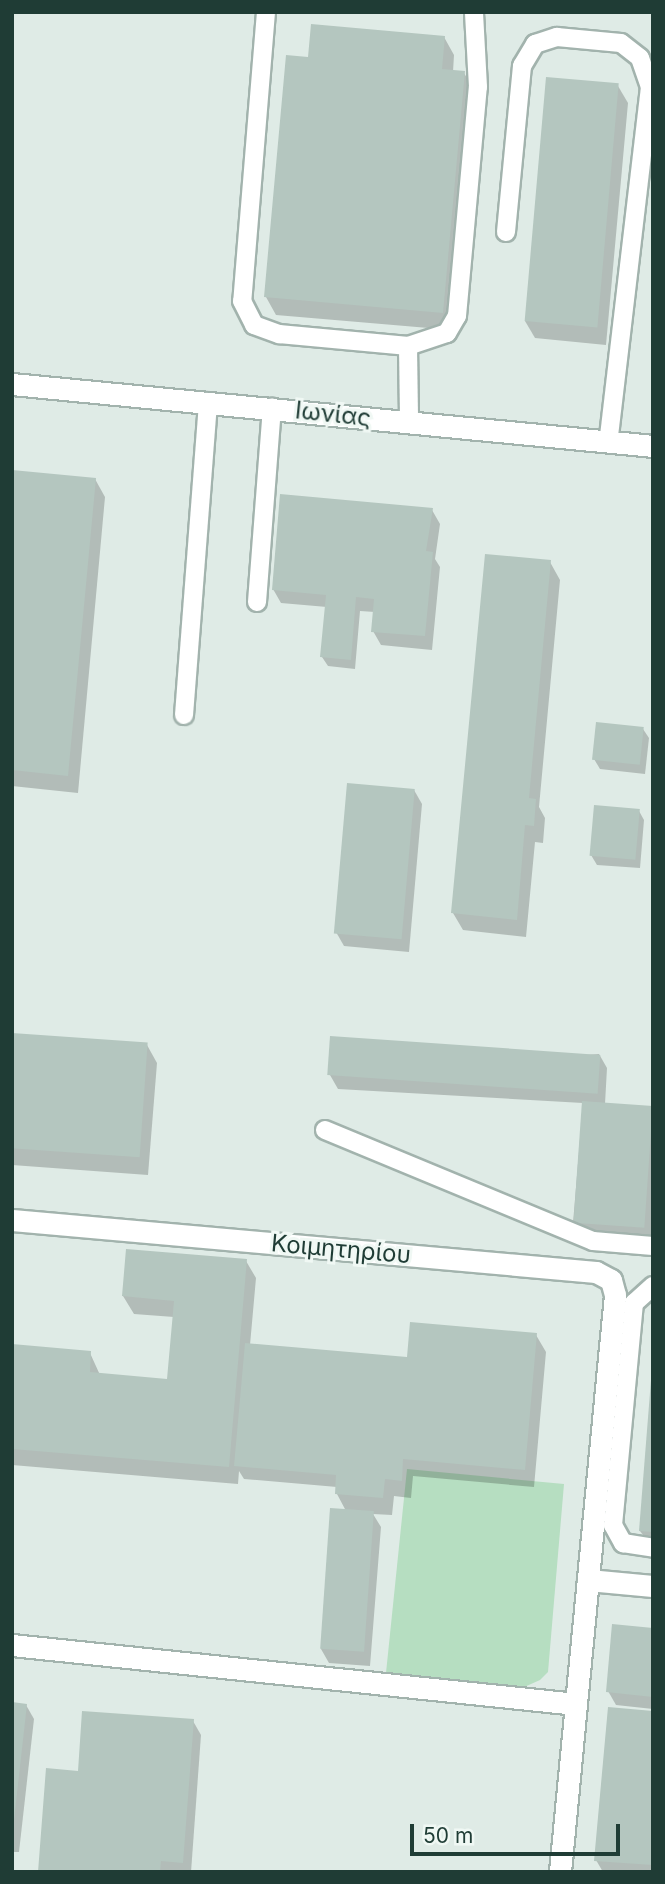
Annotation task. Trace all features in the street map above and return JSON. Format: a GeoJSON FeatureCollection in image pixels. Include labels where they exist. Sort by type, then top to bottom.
{"type":"FeatureCollection","features":[{"type":"Feature","properties":{"kind":"street","name":"Ιωνίας"},"geometry":{"type":"LineString","coordinates":[[12,384],[653,446]]}},
{"type":"Feature","properties":{"kind":"street","name":"Κοιμητηρίου"},"geometry":{"type":"LineString","coordinates":[[12,1220],[604,1274],[615,1287],[588,1580]]}},
{"type":"Feature","properties":{"kind":"street"},"geometry":{"type":"LineString","coordinates":[[560,1872],[588,1580],[653,1586]]}},
{"type":"Feature","properties":{"kind":"street"},"geometry":{"type":"LineString","coordinates":[[12,1645],[576,1704]]}},
{"type":"Feature","properties":{"kind":"lane"},"geometry":{"type":"LineString","coordinates":[[266,12],[242,301],[254,325],[279,334],[408,346],[447,333],[457,316],[478,87],[474,12]]}},
{"type":"Feature","properties":{"kind":"lane"},"geometry":{"type":"LineString","coordinates":[[506,232],[522,66],[535,44],[557,37],[621,43],[640,58],[650,87],[608,442]]}},
{"type":"Feature","properties":{"kind":"lane"},"geometry":{"type":"LineString","coordinates":[[408,346],[409,422]]}},
{"type":"Feature","properties":{"kind":"lane"},"geometry":{"type":"LineString","coordinates":[[184,715],[208,402]]}},
{"type":"Feature","properties":{"kind":"lane"},"geometry":{"type":"LineString","coordinates":[[257,602],[272,408]]}},
{"type":"Feature","properties":{"kind":"lane"},"geometry":{"type":"LineString","coordinates":[[326,1129],[593,1241],[653,1246]]}},
{"type":"Feature","properties":{"kind":"lane"},"geometry":{"type":"LineString","coordinates":[[653,1286],[634,1303],[613,1525],[623,1543],[653,1548]]}},
{"type":"Feature","properties":{"kind":"green space"},"geometry":{"type":"Polygon","coordinates":[[[407,1469],[564,1484],[548,1672],[540,1680],[522,1688],[386,1673],[407,1469]]]}},
{"type":"Feature","properties":{"kind":"building"},"geometry":{"type":"Polygon","coordinates":[[[311,24],[445,36],[442,69],[465,71],[443,313],[264,297],[286,55],[308,57],[311,24]]]}},
{"type":"Feature","properties":{"kind":"building"},"geometry":{"type":"Polygon","coordinates":[[[546,77],[619,83],[597,327],[525,321],[546,77]]]}},
{"type":"Feature","properties":{"kind":"building"},"geometry":{"type":"Polygon","coordinates":[[[12,470],[96,478],[68,776],[12,770],[12,470]]]}},
{"type":"Feature","properties":{"kind":"building"},"geometry":{"type":"Polygon","coordinates":[[[280,494],[433,508],[426,551],[433,552],[425,636],[371,632],[374,599],[356,597],[351,660],[320,657],[326,595],[272,590],[280,494]]]}},
{"type":"Feature","properties":{"kind":"building"},"geometry":{"type":"Polygon","coordinates":[[[485,554],[551,560],[529,798],[536,799],[534,826],[525,825],[517,920],[451,913],[485,554]]]}},
{"type":"Feature","properties":{"kind":"building"},"geometry":{"type":"Polygon","coordinates":[[[596,722],[644,727],[640,765],[592,760],[596,722]]]}},
{"type":"Feature","properties":{"kind":"building"},"geometry":{"type":"Polygon","coordinates":[[[347,783],[415,789],[402,939],[334,933],[347,783]]]}},
{"type":"Feature","properties":{"kind":"building"},"geometry":{"type":"Polygon","coordinates":[[[594,805],[640,809],[635,860],[590,856],[594,805]]]}},
{"type":"Feature","properties":{"kind":"building"},"geometry":{"type":"Polygon","coordinates":[[[12,1033],[148,1042],[140,1157],[12,1148],[12,1033]]]}},
{"type":"Feature","properties":{"kind":"building"},"geometry":{"type":"Polygon","coordinates":[[[330,1036],[600,1055],[598,1094],[327,1075],[330,1036]]]}},
{"type":"Feature","properties":{"kind":"building"},"geometry":{"type":"Polygon","coordinates":[[[582,1101],[653,1106],[644,1228],[573,1223],[582,1101]]]}},
{"type":"Feature","properties":{"kind":"building"},"geometry":{"type":"Polygon","coordinates":[[[126,1249],[247,1259],[229,1467],[12,1449],[12,1344],[91,1351],[90,1372],[167,1379],[174,1301],[122,1296],[126,1249]]]}},
{"type":"Feature","properties":{"kind":"building"},"geometry":{"type":"Polygon","coordinates":[[[410,1322],[537,1333],[525,1470],[403,1459],[402,1481],[385,1479],[383,1498],[335,1494],[336,1475],[234,1466],[245,1343],[407,1357],[410,1322]]]}},
{"type":"Feature","properties":{"kind":"building"},"geometry":{"type":"Polygon","coordinates":[[[653,1380],[653,1532],[639,1531],[653,1380]]]}},
{"type":"Feature","properties":{"kind":"building"},"geometry":{"type":"Polygon","coordinates":[[[330,1508],[374,1511],[364,1652],[320,1649],[330,1508]]]}},
{"type":"Feature","properties":{"kind":"building"},"geometry":{"type":"Polygon","coordinates":[[[612,1624],[653,1628],[653,1697],[606,1692],[612,1624]]]}},
{"type":"Feature","properties":{"kind":"building"},"geometry":{"type":"Polygon","coordinates":[[[12,1702],[27,1704],[14,1820],[12,1820],[12,1702]]]}},
{"type":"Feature","properties":{"kind":"building"},"geometry":{"type":"Polygon","coordinates":[[[608,1707],[653,1711],[653,1865],[594,1861],[608,1707]]]}},
{"type":"Feature","properties":{"kind":"building"},"geometry":{"type":"Polygon","coordinates":[[[82,1711],[194,1719],[183,1863],[161,1861],[160,1872],[38,1872],[46,1768],[78,1771],[82,1711]]]}}]}
